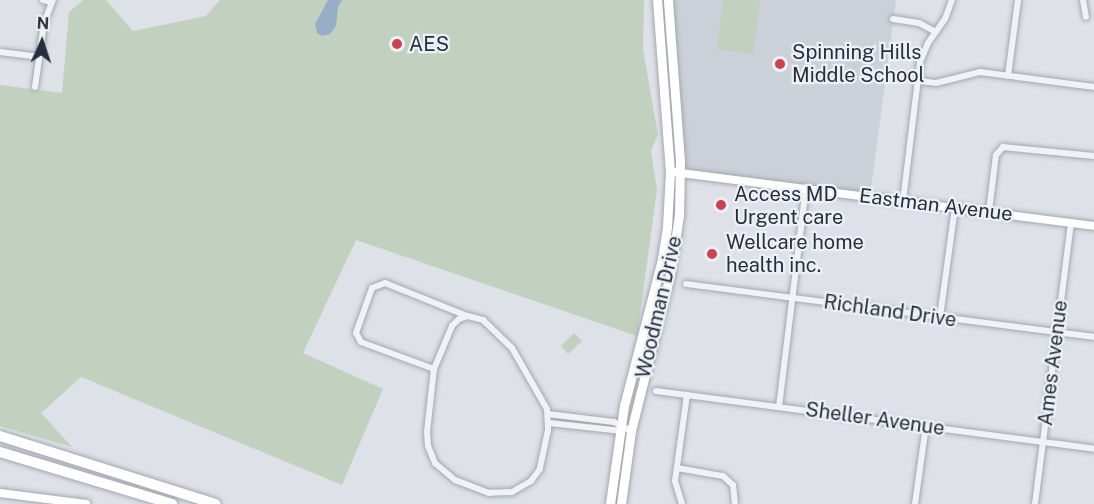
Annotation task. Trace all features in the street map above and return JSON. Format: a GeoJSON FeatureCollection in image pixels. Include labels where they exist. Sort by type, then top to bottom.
{"type":"FeatureCollection","features":[{"type":"Feature","properties":{"kind":"highway"},"geometry":{"type":"LineString","coordinates":[[0,436],[216,504]]}},
{"type":"Feature","properties":{"kind":"highway"},"geometry":{"type":"LineString","coordinates":[[0,452],[172,504]]}},
{"type":"Feature","properties":{"kind":"main road","name":"Woodman Drive"},"geometry":{"type":"LineString","coordinates":[[610,504],[620,428],[662,259],[670,172],[657,0]]}},
{"type":"Feature","properties":{"kind":"main road","name":"Woodman Drive"},"geometry":{"type":"LineString","coordinates":[[621,504],[631,431],[675,252],[681,172],[668,0]]}},
{"type":"Feature","properties":{"kind":"street"},"geometry":{"type":"LineString","coordinates":[[34,87],[45,23],[52,1],[43,0]]}},
{"type":"Feature","properties":{"kind":"street"},"geometry":{"type":"LineString","coordinates":[[903,201],[923,53],[945,19],[952,0]]}},
{"type":"Feature","properties":{"kind":"street"},"geometry":{"type":"LineString","coordinates":[[1008,76],[1018,0]]}},
{"type":"Feature","properties":{"kind":"street"},"geometry":{"type":"LineString","coordinates":[[1083,0],[1086,17]]}},
{"type":"Feature","properties":{"kind":"street"},"geometry":{"type":"LineString","coordinates":[[893,19],[919,22],[936,32]]}},
{"type":"Feature","properties":{"kind":"street"},"geometry":{"type":"LineString","coordinates":[[0,52],[39,57]]}},
{"type":"Feature","properties":{"kind":"street"},"geometry":{"type":"LineString","coordinates":[[918,81],[942,82],[972,73],[1094,87]]}},
{"type":"Feature","properties":{"kind":"street"},"geometry":{"type":"LineString","coordinates":[[989,211],[996,155],[1003,147],[1094,156]]}},
{"type":"Feature","properties":{"kind":"street","name":"Eastman Avenue"},"geometry":{"type":"LineString","coordinates":[[670,172],[1094,226]]}},
{"type":"Feature","properties":{"kind":"street"},"geometry":{"type":"LineString","coordinates":[[779,406],[806,188]]}},
{"type":"Feature","properties":{"kind":"street"},"geometry":{"type":"LineString","coordinates":[[940,317],[955,207]]}},
{"type":"Feature","properties":{"kind":"street","name":"Ames Avenue"},"geometry":{"type":"LineString","coordinates":[[1035,504],[1071,223]]}},
{"type":"Feature","properties":{"kind":"street"},"geometry":{"type":"LineString","coordinates":[[434,369],[361,342],[356,333],[372,288],[385,283],[483,320],[512,348],[531,379],[548,414],[549,423],[540,468],[524,487],[498,494],[462,484],[441,469],[428,446],[427,432],[434,369],[452,326],[459,319],[468,316]]}},
{"type":"Feature","properties":{"kind":"street","name":"Richland Drive"},"geometry":{"type":"LineString","coordinates":[[686,284],[1094,338]]}},
{"type":"Feature","properties":{"kind":"street","name":"Sheller Avenue"},"geometry":{"type":"LineString","coordinates":[[656,391],[1094,449]]}},
{"type":"Feature","properties":{"kind":"street"},"geometry":{"type":"LineString","coordinates":[[682,504],[676,487],[687,395]]}},
{"type":"Feature","properties":{"kind":"street"},"geometry":{"type":"LineString","coordinates":[[548,414],[614,422],[620,428]]}},
{"type":"Feature","properties":{"kind":"street"},"geometry":{"type":"LineString","coordinates":[[549,423],[620,428],[631,431]]}},
{"type":"Feature","properties":{"kind":"street"},"geometry":{"type":"LineString","coordinates":[[915,504],[926,426]]}},
{"type":"Feature","properties":{"kind":"street"},"geometry":{"type":"LineString","coordinates":[[677,468],[719,474],[727,478],[735,490],[735,503]]}},
{"type":"Feature","properties":{"kind":"street"},"geometry":{"type":"LineString","coordinates":[[0,493],[86,504]]}},
{"type":"Feature","properties":{"kind":"shaded area","name":"Spinning Hills Middle School"},"geometry":{"type":"Polygon","coordinates":[[[668,0],[896,0],[870,196],[681,172],[668,0]]]}},
{"type":"Feature","properties":{"kind":"green space"},"geometry":{"type":"Polygon","coordinates":[[[83,0],[106,0],[133,31],[206,16],[220,0],[644,0],[643,49],[658,135],[651,151],[657,190],[637,336],[356,240],[303,353],[383,389],[342,485],[81,377],[41,413],[72,447],[0,426],[0,85],[62,93],[69,12],[83,0]]]}},
{"type":"Feature","properties":{"kind":"green space"},"geometry":{"type":"Polygon","coordinates":[[[723,0],[760,0],[754,54],[717,50],[723,0]]]}},
{"type":"Feature","properties":{"kind":"green space"},"geometry":{"type":"Polygon","coordinates":[[[574,333],[582,341],[568,354],[561,346],[574,333]]]}},
{"type":"Feature","properties":{"kind":"water"},"geometry":{"type":"Polygon","coordinates":[[[328,0],[342,0],[338,7],[336,26],[330,34],[322,36],[317,33],[315,24],[328,0]]]}},
{"type":"Feature","properties":{"kind":"place","name":"AES"},"geometry":{"type":"Point","coordinates":[397,44]}},
{"type":"Feature","properties":{"kind":"place","name":"Spinning Hills Middle School"},"geometry":{"type":"Point","coordinates":[780,64]}},
{"type":"Feature","properties":{"kind":"place","name":"Access MD Urgent care"},"geometry":{"type":"Point","coordinates":[721,205]}},
{"type":"Feature","properties":{"kind":"place","name":"Wellcare home health inc."},"geometry":{"type":"Point","coordinates":[712,254]}}]}
